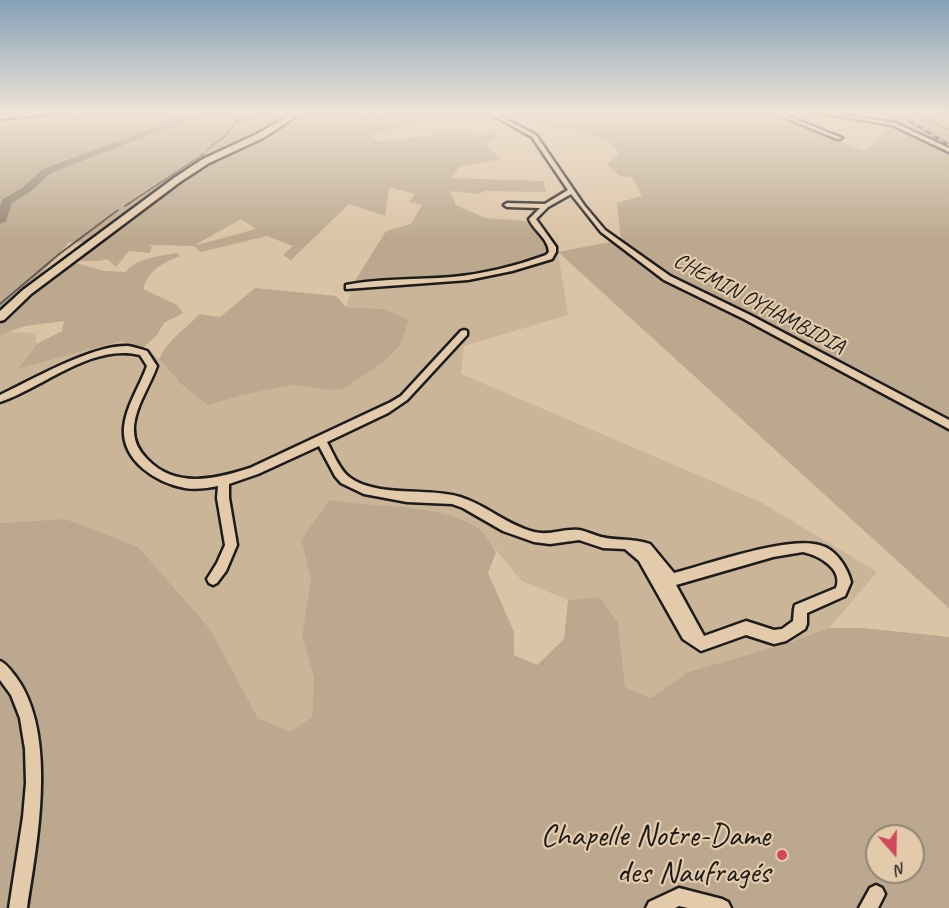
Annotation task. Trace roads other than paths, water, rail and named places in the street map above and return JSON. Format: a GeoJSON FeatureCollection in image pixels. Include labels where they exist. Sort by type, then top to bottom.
{"type":"FeatureCollection","features":[{"type":"Feature","properties":{"kind":"street"},"geometry":{"type":"LineString","coordinates":[[0,316],[27,292],[187,173],[218,155]]}},
{"type":"Feature","properties":{"kind":"street","name":"CHEMIN OYHAMBIDIA"},"geometry":{"type":"LineString","coordinates":[[547,155],[571,191],[603,231],[667,278],[747,316],[949,425]]}},
{"type":"Feature","properties":{"kind":"street"},"geometry":{"type":"LineString","coordinates":[[349,287],[382,281],[452,279],[549,257],[553,244],[533,224],[532,219],[546,206],[571,191]]}},
{"type":"Feature","properties":{"kind":"street"},"geometry":{"type":"LineString","coordinates":[[507,205],[546,206]]}},
{"type":"Feature","properties":{"kind":"street"},"geometry":{"type":"LineString","coordinates":[[0,399],[92,355],[118,349],[140,351],[147,356],[152,366],[129,425],[129,438],[140,459],[151,469],[170,479],[192,483],[224,481],[252,473],[380,413],[404,398],[464,333]]}},
{"type":"Feature","properties":{"kind":"street"},"geometry":{"type":"LineString","coordinates":[[321,441],[339,473],[353,485],[363,489],[407,497],[453,499],[467,504],[507,527],[534,537],[550,539],[579,535],[603,543],[628,544],[645,548],[671,580],[670,586],[701,644]]}},
{"type":"Feature","properties":{"kind":"street"},"geometry":{"type":"LineString","coordinates":[[213,579],[222,567],[231,545],[223,498],[224,481]]}},
{"type":"Feature","properties":{"kind":"street"},"geometry":{"type":"LineString","coordinates":[[628,544],[643,557],[688,634],[701,644]]}},
{"type":"Feature","properties":{"kind":"street"},"geometry":{"type":"LineString","coordinates":[[671,580],[772,552],[803,547],[819,550],[842,571],[845,582],[841,592],[800,609],[800,624],[789,635],[776,639],[746,627],[701,644]]}},
{"type":"Feature","properties":{"kind":"street"},"geometry":{"type":"LineString","coordinates":[[0,668],[10,677],[24,706],[32,750],[32,808],[18,908]]}},
{"type":"Feature","properties":{"kind":"street"},"geometry":{"type":"LineString","coordinates":[[655,908],[679,897],[722,908]]}},
{"type":"Feature","properties":{"kind":"waterway"},"geometry":{"type":"LineString","coordinates":[[0,221],[7,201],[26,190],[47,171],[88,155]]}},
{"type":"Feature","properties":{"kind":"waterway"},"geometry":{"type":"LineString","coordinates":[[128,204],[202,155]]}},
{"type":"Feature","properties":{"kind":"waterway"},"geometry":{"type":"LineString","coordinates":[[125,206],[130,203]]}},
{"type":"Feature","properties":{"kind":"waterway"},"geometry":{"type":"LineString","coordinates":[[0,304],[58,255],[118,210]]}},
{"type":"Feature","properties":{"kind":"place","name":"Chapelle Notre-Dame des Naufragés"},"geometry":{"type":"Point","coordinates":[782,855]}}]}
